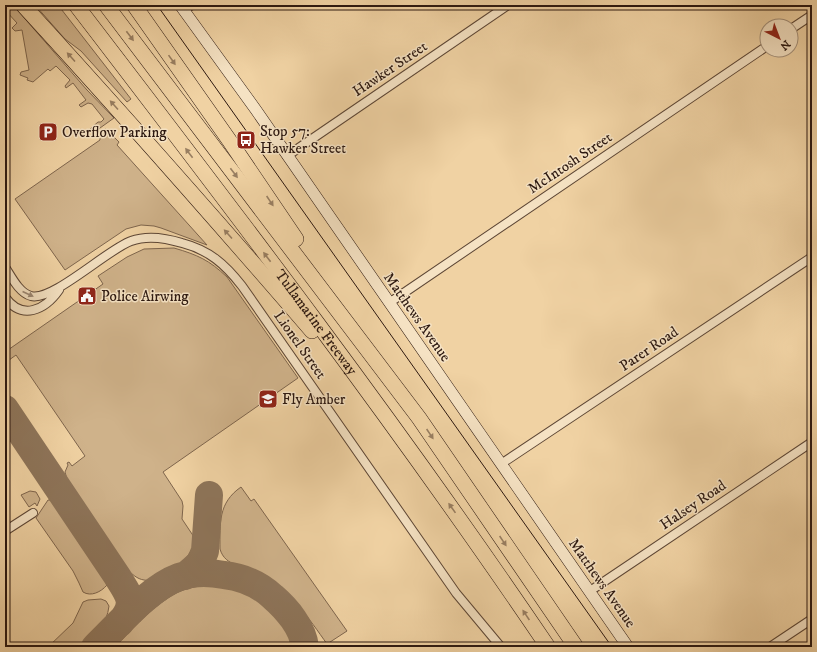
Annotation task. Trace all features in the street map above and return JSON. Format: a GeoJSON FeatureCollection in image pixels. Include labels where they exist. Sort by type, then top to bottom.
{"type":"FeatureCollection","features":[{"type":"Feature","properties":{"kind":"highway"},"geometry":{"type":"LineString","coordinates":[[23,5],[235,242],[400,434]]}},
{"type":"Feature","properties":{"kind":"highway","name":"Tullamarine Freeway"},"geometry":{"type":"LineString","coordinates":[[76,5],[400,434],[548,647]]}},
{"type":"Feature","properties":{"kind":"highway","name":"Tullamarine Freeway"},"geometry":{"type":"LineString","coordinates":[[106,5],[419,418],[576,647]]}},
{"type":"Feature","properties":{"kind":"highway"},"geometry":{"type":"LineString","coordinates":[[134,5],[229,140],[419,418]]}},
{"type":"Feature","properties":{"kind":"main road","name":"Matthews Avenue"},"geometry":{"type":"LineString","coordinates":[[185,7],[210,46],[628,647]]}},
{"type":"Feature","properties":{"kind":"street","name":"Hawker Street"},"geometry":{"type":"LineString","coordinates":[[287,156],[508,5]]}},
{"type":"Feature","properties":{"kind":"street"},"geometry":{"type":"LineString","coordinates":[[799,24],[812,15]]}},
{"type":"Feature","properties":{"kind":"street","name":"McIntosh Street"},"geometry":{"type":"LineString","coordinates":[[389,303],[759,51]]}},
{"type":"Feature","properties":{"kind":"street","name":"Lionel Street"},"geometry":{"type":"LineString","coordinates":[[62,286],[125,243],[144,238],[162,238],[186,244],[207,253],[224,265],[242,286],[456,593],[501,647]]}},
{"type":"Feature","properties":{"kind":"street","name":"Parer Road"},"geometry":{"type":"LineString","coordinates":[[501,464],[812,256]]}},
{"type":"Feature","properties":{"kind":"street"},"geometry":{"type":"LineString","coordinates":[[5,267],[22,291],[30,296],[36,297],[44,295],[62,286]]}},
{"type":"Feature","properties":{"kind":"street"},"geometry":{"type":"LineString","coordinates":[[5,297],[18,309],[32,311],[40,308],[49,301],[62,286]]}},
{"type":"Feature","properties":{"kind":"street","name":"Halsey Road"},"geometry":{"type":"LineString","coordinates":[[590,591],[812,442]]}},
{"type":"Feature","properties":{"kind":"street"},"geometry":{"type":"LineString","coordinates":[[5,531],[33,513]]}},
{"type":"Feature","properties":{"kind":"street"},"geometry":{"type":"LineString","coordinates":[[770,647],[812,619]]}},
{"type":"Feature","properties":{"kind":"shaded area"},"geometry":{"type":"Polygon","coordinates":[[[5,5],[13,5],[87,90],[114,118],[93,133],[90,129],[104,119],[92,104],[88,103],[81,107],[79,105],[86,100],[73,83],[66,88],[65,86],[70,80],[56,66],[50,71],[48,69],[33,82],[20,75],[21,72],[29,70],[22,30],[15,31],[12,28],[17,23],[5,10],[5,5]]]}},
{"type":"Feature","properties":{"kind":"shaded area"},"geometry":{"type":"Polygon","coordinates":[[[35,5],[58,5],[131,99],[127,102],[81,51],[65,39],[35,5]]]}},
{"type":"Feature","properties":{"kind":"shaded area"},"geometry":{"type":"Polygon","coordinates":[[[106,129],[119,142],[117,145],[207,245],[161,228],[141,225],[126,229],[65,270],[15,199],[100,140],[99,133],[106,129]]]}},
{"type":"Feature","properties":{"kind":"shaded area"},"geometry":{"type":"Polygon","coordinates":[[[174,248],[203,259],[227,277],[298,378],[163,472],[182,501],[182,519],[196,540],[193,548],[181,563],[160,577],[144,580],[133,575],[128,570],[67,479],[65,472],[68,465],[67,463],[69,462],[72,466],[85,456],[16,355],[5,363],[5,352],[103,284],[98,276],[127,257],[144,249],[174,248]]]}},
{"type":"Feature","properties":{"kind":"shaded area"},"geometry":{"type":"Polygon","coordinates":[[[241,487],[251,501],[254,499],[347,631],[327,644],[297,604],[279,586],[260,573],[231,563],[223,555],[220,549],[222,514],[228,500],[233,493],[241,487]]]}},
{"type":"Feature","properties":{"kind":"shaded area"},"geometry":{"type":"Polygon","coordinates":[[[30,491],[36,492],[40,499],[37,506],[35,503],[29,507],[21,495],[30,491]]]}},
{"type":"Feature","properties":{"kind":"shaded area"},"geometry":{"type":"Polygon","coordinates":[[[48,500],[52,500],[107,582],[107,585],[99,592],[89,594],[83,592],[73,571],[36,518],[48,500]]]}},
{"type":"Feature","properties":{"kind":"shaded area"},"geometry":{"type":"Polygon","coordinates":[[[206,585],[243,591],[255,598],[275,614],[285,626],[289,634],[291,647],[115,647],[147,615],[168,598],[186,589],[206,585]]]}},
{"type":"Feature","properties":{"kind":"shaded area"},"geometry":{"type":"Polygon","coordinates":[[[101,599],[106,601],[109,606],[106,618],[96,634],[83,647],[48,647],[73,623],[83,602],[101,599]]]}},
{"type":"Feature","properties":{"kind":"taxiway"},"geometry":{"type":"LineString","coordinates":[[5,409],[128,594],[130,604],[120,623]]}},
{"type":"Feature","properties":{"kind":"taxiway"},"geometry":{"type":"LineString","coordinates":[[185,576],[200,563],[205,551],[209,495]]}},
{"type":"Feature","properties":{"kind":"taxiway"},"geometry":{"type":"LineString","coordinates":[[95,647],[134,608],[156,589],[179,577],[195,573],[218,574],[244,579],[268,592],[294,619],[304,640],[305,647]]}},
{"type":"Feature","properties":{"kind":"tram line"},"geometry":{"type":"LineString","coordinates":[[157,5],[612,647]]}},
{"type":"Feature","properties":{"kind":"place","name":"Overflow Parking"},"geometry":{"type":"Point","coordinates":[48,132]}},
{"type":"Feature","properties":{"kind":"place","name":"Stop 57: Hawker Street"},"geometry":{"type":"Point","coordinates":[246,140]}},
{"type":"Feature","properties":{"kind":"place","name":"Police Airwing"},"geometry":{"type":"Point","coordinates":[87,296]}},
{"type":"Feature","properties":{"kind":"place","name":"Fly Amber"},"geometry":{"type":"Point","coordinates":[268,399]}}]}
